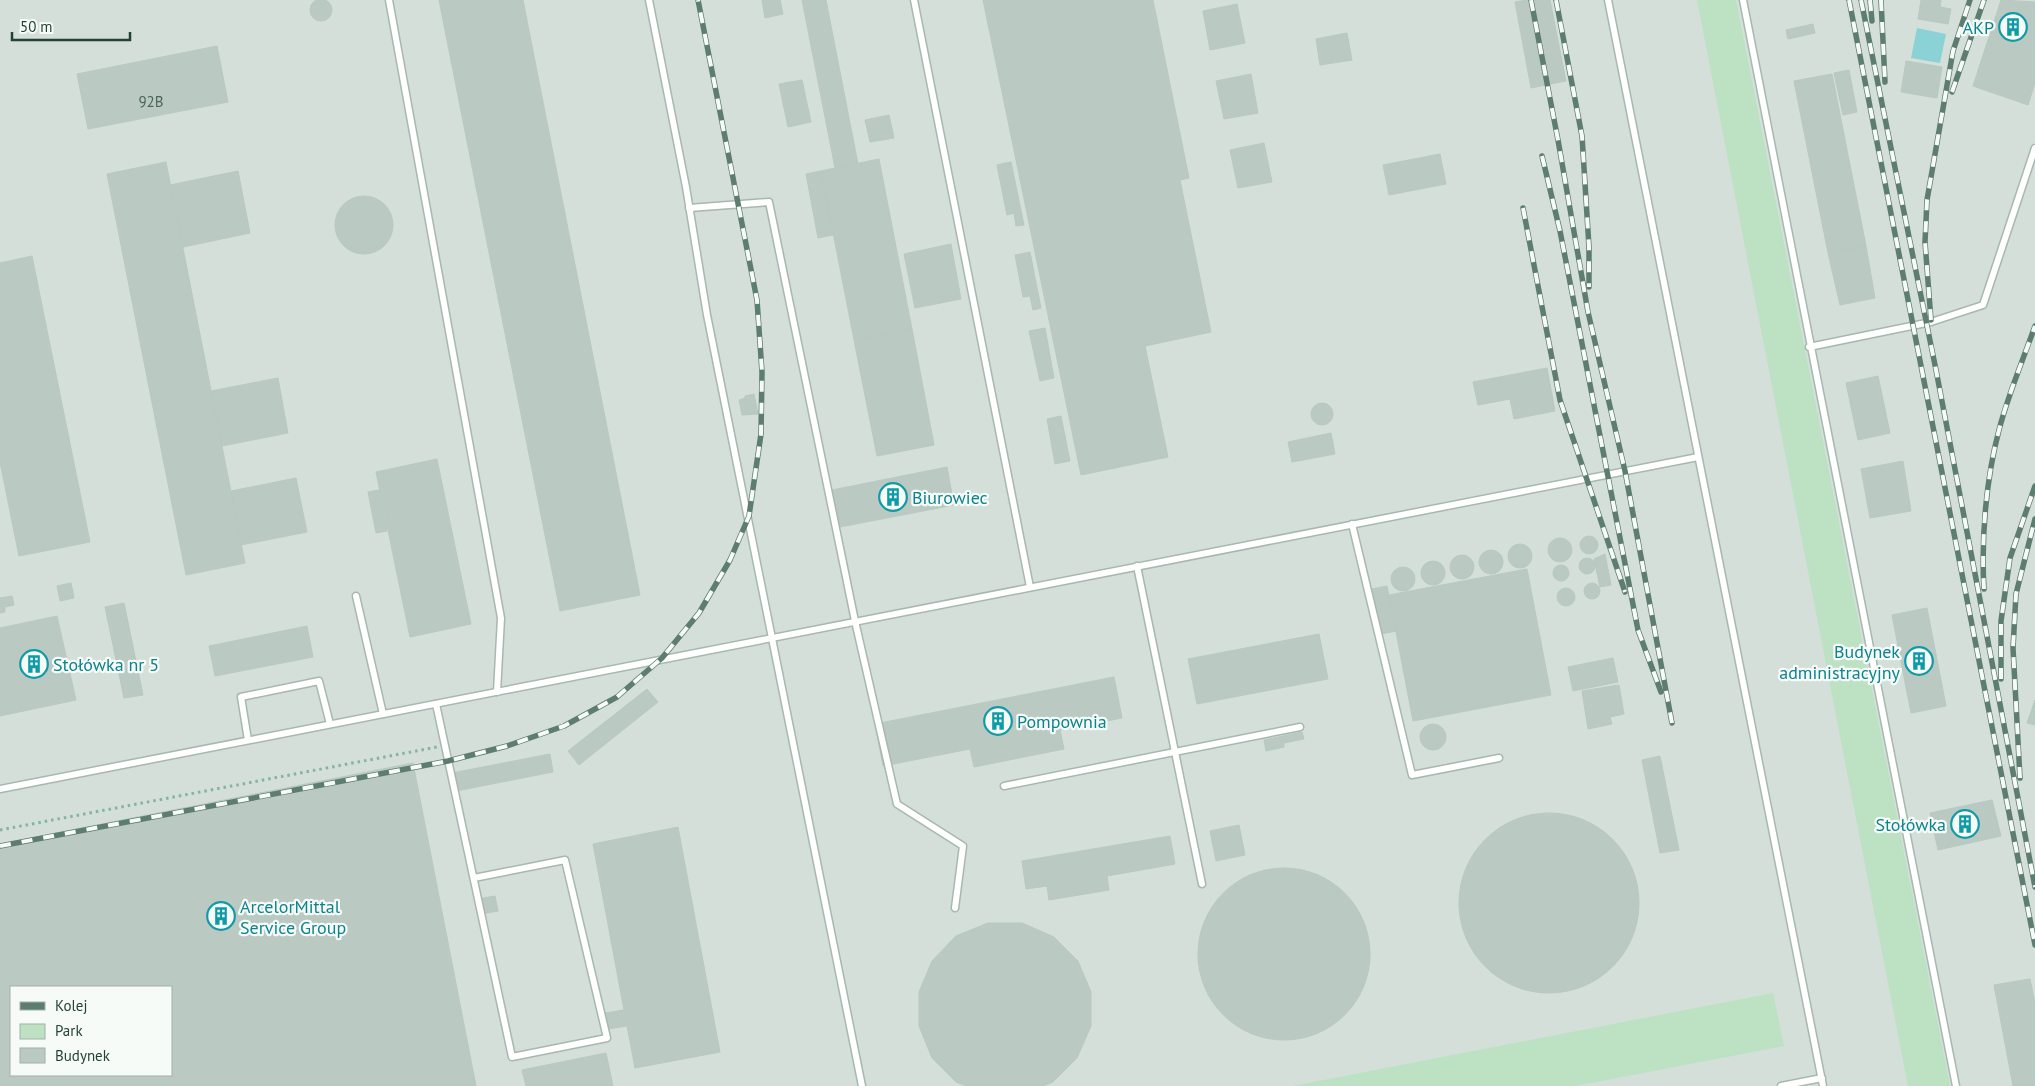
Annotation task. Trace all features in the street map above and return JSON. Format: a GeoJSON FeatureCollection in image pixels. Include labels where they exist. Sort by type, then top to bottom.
{"type":"FeatureCollection","features":[{"type":"Feature","properties":{"kind":"lane"},"geometry":{"type":"LineString","coordinates":[[389,0],[501,618],[497,692]]}},
{"type":"Feature","properties":{"kind":"lane"},"geometry":{"type":"LineString","coordinates":[[649,0],[689,208],[707,315],[862,1086]]}},
{"type":"Feature","properties":{"kind":"lane"},"geometry":{"type":"LineString","coordinates":[[914,0],[1030,588]]}},
{"type":"Feature","properties":{"kind":"lane"},"geometry":{"type":"LineString","coordinates":[[1608,0],[1823,1086]]}},
{"type":"Feature","properties":{"kind":"lane"},"geometry":{"type":"LineString","coordinates":[[1743,0],[1809,347],[1956,1086]]}},
{"type":"Feature","properties":{"kind":"lane"},"geometry":{"type":"LineString","coordinates":[[1809,347],[1931,322],[1983,306],[2035,148]]}},
{"type":"Feature","properties":{"kind":"lane"},"geometry":{"type":"LineString","coordinates":[[689,208],[769,202],[855,622],[897,804],[963,846],[955,908]]}},
{"type":"Feature","properties":{"kind":"lane"},"geometry":{"type":"LineString","coordinates":[[0,789],[1698,456]]}},
{"type":"Feature","properties":{"kind":"lane"},"geometry":{"type":"LineString","coordinates":[[1352,524],[1412,776],[1499,758]]}},
{"type":"Feature","properties":{"kind":"lane"},"geometry":{"type":"LineString","coordinates":[[1137,566],[1202,884]]}},
{"type":"Feature","properties":{"kind":"lane"},"geometry":{"type":"LineString","coordinates":[[356,596],[383,714]]}},
{"type":"Feature","properties":{"kind":"lane"},"geometry":{"type":"LineString","coordinates":[[248,740],[241,697],[319,681],[330,724]]}},
{"type":"Feature","properties":{"kind":"lane"},"geometry":{"type":"LineString","coordinates":[[436,704],[512,1057],[607,1038],[565,860],[474,878]]}},
{"type":"Feature","properties":{"kind":"lane"},"geometry":{"type":"LineString","coordinates":[[1004,786],[1300,727]]}},
{"type":"Feature","properties":{"kind":"lane"},"geometry":{"type":"LineString","coordinates":[[1781,1086],[1822,1078]]}},
{"type":"Feature","properties":{"kind":"path"},"geometry":{"type":"LineString","coordinates":[[0,830],[445,745]]}},
{"type":"Feature","properties":{"kind":"shaded area"},"geometry":{"type":"Polygon","coordinates":[[[0,0],[2035,0],[2035,1086],[0,1086],[0,0]]]}},
{"type":"Feature","properties":{"kind":"green space"},"geometry":{"type":"Polygon","coordinates":[[[1697,0],[1736,0],[1950,1086],[1908,1086],[1697,0]]]}},
{"type":"Feature","properties":{"kind":"green space"},"geometry":{"type":"Polygon","coordinates":[[[1773,993],[1784,1046],[1575,1086],[1293,1086],[1773,993]]]}},
{"type":"Feature","properties":{"kind":"water"},"geometry":{"type":"Polygon","coordinates":[[[1917,28],[1946,34],[1940,63],[1911,58],[1917,28]]]}},
{"type":"Feature","properties":{"kind":"building"},"geometry":{"type":"Polygon","coordinates":[[[321,-1],[329,2],[332,10],[329,18],[321,21],[313,18],[310,10],[313,2],[321,-1]]]}},
{"type":"Feature","properties":{"kind":"building"},"geometry":{"type":"Polygon","coordinates":[[[439,0],[523,0],[640,595],[560,611],[439,0]]]}},
{"type":"Feature","properties":{"kind":"building"},"geometry":{"type":"Polygon","coordinates":[[[762,0],[780,0],[783,14],[765,18],[762,0]]]}},
{"type":"Feature","properties":{"kind":"building"},"geometry":{"type":"Polygon","coordinates":[[[802,0],[826,0],[858,164],[835,168],[802,0]]]}},
{"type":"Feature","properties":{"kind":"building"},"geometry":{"type":"Polygon","coordinates":[[[983,0],[1153,0],[1189,178],[1180,180],[1211,332],[1145,346],[1168,457],[1081,475],[983,0]]]}},
{"type":"Feature","properties":{"kind":"building"},"geometry":{"type":"Polygon","coordinates":[[[1550,0],[1566,81],[1531,88],[1515,2],[1550,0]]]}},
{"type":"Feature","properties":{"kind":"building"},"geometry":{"type":"Polygon","coordinates":[[[1921,0],[1941,0],[1940,7],[1951,9],[1948,24],[1918,19],[1921,0]]]}},
{"type":"Feature","properties":{"kind":"building","name":"AKP"},"geometry":{"type":"Polygon","coordinates":[[[2001,0],[2035,2],[2035,83],[2028,105],[1973,86],[2001,0]]]}},
{"type":"Feature","properties":{"kind":"building"},"geometry":{"type":"Polygon","coordinates":[[[1237,4],[1245,43],[1210,50],[1203,11],[1237,4]]]}},
{"type":"Feature","properties":{"kind":"building"},"geometry":{"type":"Polygon","coordinates":[[[1813,24],[1815,33],[1788,39],[1786,30],[1813,24]]]}},
{"type":"Feature","properties":{"kind":"building"},"geometry":{"type":"Polygon","coordinates":[[[1347,33],[1352,60],[1320,65],[1316,39],[1347,33]]]}},
{"type":"Feature","properties":{"kind":"building"},"geometry":{"type":"Polygon","coordinates":[[[217,46],[228,102],[88,129],[77,74],[217,46]]]}},
{"type":"Feature","properties":{"kind":"building"},"geometry":{"type":"Polygon","coordinates":[[[1906,61],[1942,67],[1937,98],[1901,92],[1906,61]]]}},
{"type":"Feature","properties":{"kind":"building"},"geometry":{"type":"Polygon","coordinates":[[[1849,70],[1857,112],[1843,115],[1834,73],[1849,70]]]}},
{"type":"Feature","properties":{"kind":"building"},"geometry":{"type":"Polygon","coordinates":[[[1251,74],[1258,113],[1224,119],[1216,81],[1251,74]]]}},
{"type":"Feature","properties":{"kind":"building"},"geometry":{"type":"Polygon","coordinates":[[[1832,74],[1866,246],[1828,253],[1794,81],[1832,74]]]}},
{"type":"Feature","properties":{"kind":"building"},"geometry":{"type":"Polygon","coordinates":[[[802,80],[811,122],[788,127],[779,84],[802,80]]]}},
{"type":"Feature","properties":{"kind":"building"},"geometry":{"type":"Polygon","coordinates":[[[889,115],[894,138],[870,142],[865,120],[889,115]]]}},
{"type":"Feature","properties":{"kind":"building"},"geometry":{"type":"Polygon","coordinates":[[[1264,143],[1272,182],[1238,188],[1230,150],[1264,143]]]}},
{"type":"Feature","properties":{"kind":"building"},"geometry":{"type":"Polygon","coordinates":[[[1440,154],[1446,184],[1389,195],[1383,165],[1440,154]]]}},
{"type":"Feature","properties":{"kind":"building"},"geometry":{"type":"Polygon","coordinates":[[[879,159],[912,329],[854,340],[821,171],[879,159]]]}},
{"type":"Feature","properties":{"kind":"building"},"geometry":{"type":"Polygon","coordinates":[[[166,162],[245,563],[186,575],[107,174],[166,162]]]}},
{"type":"Feature","properties":{"kind":"building"},"geometry":{"type":"Polygon","coordinates":[[[1011,162],[1024,225],[1016,226],[1014,213],[1007,215],[997,165],[1011,162]]]}},
{"type":"Feature","properties":{"kind":"building"},"geometry":{"type":"Polygon","coordinates":[[[238,171],[250,233],[183,247],[170,185],[238,171]]]}},
{"type":"Feature","properties":{"kind":"building"},"geometry":{"type":"Polygon","coordinates":[[[821,171],[833,235],[818,238],[806,174],[821,171]]]}},
{"type":"Feature","properties":{"kind":"building"},"geometry":{"type":"Polygon","coordinates":[[[358,196],[370,196],[385,204],[393,219],[393,231],[385,246],[370,254],[358,254],[343,246],[335,231],[335,219],[343,204],[358,196]]]}},
{"type":"Feature","properties":{"kind":"building"},"geometry":{"type":"Polygon","coordinates":[[[951,244],[961,299],[915,308],[904,254],[951,244]]]}},
{"type":"Feature","properties":{"kind":"building"},"geometry":{"type":"Polygon","coordinates":[[[1866,246],[1875,298],[1840,305],[1828,253],[1866,246]]]}},
{"type":"Feature","properties":{"kind":"building"},"geometry":{"type":"Polygon","coordinates":[[[1030,252],[1041,308],[1033,310],[1030,296],[1023,297],[1015,255],[1030,252]]]}},
{"type":"Feature","properties":{"kind":"building"},"geometry":{"type":"Polygon","coordinates":[[[32,256],[90,542],[19,556],[0,462],[0,263],[32,256]]]}},
{"type":"Feature","properties":{"kind":"building"},"geometry":{"type":"Polygon","coordinates":[[[1045,328],[1054,378],[1040,381],[1029,331],[1045,328]]]}},
{"type":"Feature","properties":{"kind":"building"},"geometry":{"type":"Polygon","coordinates":[[[912,329],[934,445],[877,456],[854,340],[912,329]]]}},
{"type":"Feature","properties":{"kind":"building"},"geometry":{"type":"Polygon","coordinates":[[[1547,368],[1555,411],[1514,419],[1510,399],[1478,405],[1473,382],[1547,368]]]}},
{"type":"Feature","properties":{"kind":"building"},"geometry":{"type":"Polygon","coordinates":[[[1878,376],[1890,433],[1858,440],[1846,383],[1878,376]]]}},
{"type":"Feature","properties":{"kind":"building"},"geometry":{"type":"Polygon","coordinates":[[[278,378],[288,433],[222,446],[211,391],[278,378]]]}},
{"type":"Feature","properties":{"kind":"building"},"geometry":{"type":"Polygon","coordinates":[[[754,394],[758,414],[742,415],[739,400],[754,394]]]}},
{"type":"Feature","properties":{"kind":"building"},"geometry":{"type":"Polygon","coordinates":[[[1318,403],[1326,403],[1333,410],[1333,418],[1326,425],[1318,425],[1311,418],[1311,410],[1318,403]]]}},
{"type":"Feature","properties":{"kind":"building"},"geometry":{"type":"Polygon","coordinates":[[[1061,416],[1070,461],[1055,464],[1047,419],[1061,416]]]}},
{"type":"Feature","properties":{"kind":"building"},"geometry":{"type":"Polygon","coordinates":[[[1331,433],[1335,454],[1292,462],[1288,442],[1331,433]]]}},
{"type":"Feature","properties":{"kind":"building"},"geometry":{"type":"Polygon","coordinates":[[[437,459],[471,624],[410,637],[376,472],[437,459]]]}},
{"type":"Feature","properties":{"kind":"building"},"geometry":{"type":"Polygon","coordinates":[[[1903,461],[1911,511],[1870,518],[1861,469],[1903,461]]]}},
{"type":"Feature","properties":{"kind":"building","name":"Biurowiec"},"geometry":{"type":"Polygon","coordinates":[[[947,467],[954,505],[840,527],[832,490],[947,467]]]}},
{"type":"Feature","properties":{"kind":"building"},"geometry":{"type":"Polygon","coordinates":[[[296,478],[307,532],[241,545],[231,491],[296,478]]]}},
{"type":"Feature","properties":{"kind":"building"},"geometry":{"type":"Polygon","coordinates":[[[379,490],[387,531],[376,533],[368,492],[379,490]]]}},
{"type":"Feature","properties":{"kind":"building"},"geometry":{"type":"Polygon","coordinates":[[[1585,536],[1593,536],[1598,541],[1596,552],[1585,554],[1580,549],[1580,541],[1585,536]]]}},
{"type":"Feature","properties":{"kind":"building"},"geometry":{"type":"Polygon","coordinates":[[[1560,538],[1568,542],[1572,550],[1568,558],[1560,562],[1552,558],[1548,550],[1552,542],[1560,538]]]}},
{"type":"Feature","properties":{"kind":"building"},"geometry":{"type":"Polygon","coordinates":[[[1520,544],[1525,545],[1531,551],[1531,561],[1525,567],[1520,568],[1515,567],[1509,561],[1508,556],[1509,551],[1515,545],[1520,544]]]}},
{"type":"Feature","properties":{"kind":"building"},"geometry":{"type":"Polygon","coordinates":[[[1491,550],[1500,553],[1503,562],[1500,571],[1491,574],[1482,571],[1479,562],[1482,553],[1491,550]]]}},
{"type":"Feature","properties":{"kind":"building"},"geometry":{"type":"Polygon","coordinates":[[[1605,554],[1611,585],[1600,587],[1594,559],[1605,554]]]}},
{"type":"Feature","properties":{"kind":"building"},"geometry":{"type":"Polygon","coordinates":[[[1462,555],[1471,558],[1474,567],[1471,576],[1462,579],[1453,576],[1450,567],[1453,558],[1462,555]]]}},
{"type":"Feature","properties":{"kind":"building"},"geometry":{"type":"Polygon","coordinates":[[[1584,558],[1590,558],[1595,563],[1593,572],[1584,574],[1579,569],[1579,563],[1584,558]]]}},
{"type":"Feature","properties":{"kind":"building"},"geometry":{"type":"Polygon","coordinates":[[[1433,561],[1438,562],[1444,568],[1444,578],[1438,584],[1433,585],[1428,584],[1422,578],[1421,573],[1422,568],[1428,562],[1433,561]]]}},
{"type":"Feature","properties":{"kind":"building"},"geometry":{"type":"Polygon","coordinates":[[[1558,565],[1564,565],[1569,570],[1567,579],[1558,581],[1553,576],[1553,570],[1558,565]]]}},
{"type":"Feature","properties":{"kind":"building"},"geometry":{"type":"Polygon","coordinates":[[[1403,567],[1408,568],[1414,574],[1414,584],[1408,590],[1403,591],[1398,590],[1392,584],[1391,579],[1392,574],[1398,568],[1403,567]]]}},
{"type":"Feature","properties":{"kind":"building"},"geometry":{"type":"Polygon","coordinates":[[[1527,569],[1551,695],[1413,721],[1389,595],[1527,569]]]}},
{"type":"Feature","properties":{"kind":"building"},"geometry":{"type":"Polygon","coordinates":[[[71,583],[74,598],[60,601],[57,586],[71,583]]]}},
{"type":"Feature","properties":{"kind":"building"},"geometry":{"type":"Polygon","coordinates":[[[1589,583],[1595,583],[1600,588],[1598,597],[1589,599],[1584,594],[1584,588],[1589,583]]]}},
{"type":"Feature","properties":{"kind":"building"},"geometry":{"type":"Polygon","coordinates":[[[1387,586],[1396,631],[1381,634],[1372,589],[1387,586]]]}},
{"type":"Feature","properties":{"kind":"building"},"geometry":{"type":"Polygon","coordinates":[[[1566,588],[1572,591],[1575,597],[1572,603],[1566,606],[1560,603],[1557,597],[1560,591],[1566,588]]]}},
{"type":"Feature","properties":{"kind":"building"},"geometry":{"type":"Polygon","coordinates":[[[12,596],[14,605],[5,607],[5,612],[0,613],[0,598],[12,596]]]}},
{"type":"Feature","properties":{"kind":"building"},"geometry":{"type":"Polygon","coordinates":[[[124,603],[143,695],[124,698],[105,607],[124,603]]]}},
{"type":"Feature","properties":{"kind":"building","name":"Budynek administracyjny"},"geometry":{"type":"Polygon","coordinates":[[[1927,608],[1946,706],[1911,713],[1892,615],[1927,608]]]}},
{"type":"Feature","properties":{"kind":"building","name":"Stołówka nr 5"},"geometry":{"type":"Polygon","coordinates":[[[57,616],[76,700],[0,716],[0,628],[57,616]]]}},
{"type":"Feature","properties":{"kind":"building"},"geometry":{"type":"Polygon","coordinates":[[[307,626],[313,657],[215,676],[209,646],[307,626]]]}},
{"type":"Feature","properties":{"kind":"building"},"geometry":{"type":"Polygon","coordinates":[[[1319,634],[1328,679],[1197,704],[1188,659],[1319,634]]]}},
{"type":"Feature","properties":{"kind":"building"},"geometry":{"type":"Polygon","coordinates":[[[1613,658],[1618,682],[1573,691],[1568,667],[1613,658]]]}},
{"type":"Feature","properties":{"kind":"building","name":"Pompownia"},"geometry":{"type":"Polygon","coordinates":[[[1114,677],[1122,718],[1060,730],[1064,749],[974,767],[970,749],[883,766],[875,724],[1114,677]]]}},
{"type":"Feature","properties":{"kind":"building"},"geometry":{"type":"Polygon","coordinates":[[[1619,685],[1624,714],[1610,717],[1612,724],[1588,729],[1582,691],[1619,685]]]}},
{"type":"Feature","properties":{"kind":"building"},"geometry":{"type":"Polygon","coordinates":[[[647,689],[658,702],[579,765],[568,751],[647,689]]]}},
{"type":"Feature","properties":{"kind":"building"},"geometry":{"type":"Polygon","coordinates":[[[2035,700],[2035,725],[2027,723],[2035,700]]]}},
{"type":"Feature","properties":{"kind":"building"},"geometry":{"type":"Polygon","coordinates":[[[1433,724],[1442,728],[1446,737],[1442,746],[1433,750],[1424,746],[1420,737],[1424,728],[1433,724]]]}},
{"type":"Feature","properties":{"kind":"building"},"geometry":{"type":"Polygon","coordinates":[[[1302,732],[1304,739],[1284,743],[1284,747],[1266,751],[1264,740],[1302,732]]]}},
{"type":"Feature","properties":{"kind":"building"},"geometry":{"type":"Polygon","coordinates":[[[550,754],[553,772],[456,791],[452,773],[550,754]]]}},
{"type":"Feature","properties":{"kind":"building"},"geometry":{"type":"Polygon","coordinates":[[[1660,756],[1679,850],[1660,853],[1642,760],[1660,756]]]}},
{"type":"Feature","properties":{"kind":"building","name":"ArcelorMittal Service Group"},"geometry":{"type":"Polygon","coordinates":[[[413,763],[476,1086],[0,1086],[0,844],[413,763]]]}},
{"type":"Feature","properties":{"kind":"building","name":"Stołówka"},"geometry":{"type":"Polygon","coordinates":[[[1992,800],[2001,836],[1938,850],[1930,813],[1992,800]]]}},
{"type":"Feature","properties":{"kind":"building"},"geometry":{"type":"Polygon","coordinates":[[[1558,813],[1567,814],[1592,823],[1613,839],[1629,860],[1638,885],[1638,921],[1629,946],[1613,967],[1592,983],[1584,986],[1567,992],[1540,993],[1531,992],[1506,983],[1479,960],[1469,946],[1460,921],[1459,894],[1460,885],[1469,860],[1492,833],[1506,823],[1531,814],[1558,813]]]}},
{"type":"Feature","properties":{"kind":"building"},"geometry":{"type":"Polygon","coordinates":[[[1239,825],[1245,855],[1216,861],[1210,831],[1239,825]]]}},
{"type":"Feature","properties":{"kind":"building"},"geometry":{"type":"Polygon","coordinates":[[[678,827],[720,1052],[635,1068],[627,1026],[602,1030],[599,1014],[624,1010],[593,844],[678,827]]]}},
{"type":"Feature","properties":{"kind":"building"},"geometry":{"type":"Polygon","coordinates":[[[1170,836],[1175,864],[1107,876],[1109,890],[1049,900],[1047,886],[1026,889],[1022,861],[1170,836]]]}},
{"type":"Feature","properties":{"kind":"building"},"geometry":{"type":"Polygon","coordinates":[[[1292,868],[1309,871],[1325,878],[1339,887],[1351,899],[1367,929],[1370,954],[1369,971],[1364,987],[1351,1009],[1339,1021],[1309,1037],[1276,1040],[1259,1037],[1243,1030],[1229,1021],[1217,1009],[1201,979],[1198,946],[1201,929],[1208,913],[1217,899],[1229,887],[1259,871],[1292,868]]]}},
{"type":"Feature","properties":{"kind":"building"},"geometry":{"type":"Polygon","coordinates":[[[495,896],[498,911],[481,914],[478,899],[495,896]]]}},
{"type":"Feature","properties":{"kind":"building"},"geometry":{"type":"Polygon","coordinates":[[[988,923],[1022,923],[1054,937],[1078,961],[1091,992],[1091,1026],[1077,1058],[1053,1082],[1043,1086],[966,1086],[956,1082],[932,1058],[919,1026],[919,992],[932,961],[956,936],[988,923]]]}},
{"type":"Feature","properties":{"kind":"building"},"geometry":{"type":"Polygon","coordinates":[[[2030,979],[2035,1003],[2035,1086],[2013,1086],[1994,985],[2030,979]]]}},
{"type":"Feature","properties":{"kind":"building"},"geometry":{"type":"Polygon","coordinates":[[[606,1053],[613,1086],[526,1086],[522,1070],[606,1053]]]}},
{"type":"Feature","properties":{"kind":"railway"},"geometry":{"type":"LineString","coordinates":[[0,846],[448,761],[507,746],[564,726],[617,697],[662,658],[699,613],[730,560],[749,516],[761,434],[762,372],[757,300],[698,0]]}},
{"type":"Feature","properties":{"kind":"railway"},"geometry":{"type":"LineString","coordinates":[[1531,0],[1588,312],[1625,471],[1672,723]]}},
{"type":"Feature","properties":{"kind":"railway"},"geometry":{"type":"LineString","coordinates":[[1556,0],[1582,136],[1589,247],[1589,287]]}},
{"type":"Feature","properties":{"kind":"railway"},"geometry":{"type":"LineString","coordinates":[[1849,0],[2035,945]]}},
{"type":"Feature","properties":{"kind":"railway"},"geometry":{"type":"LineString","coordinates":[[1861,0],[1936,370],[2035,887]]}},
{"type":"Feature","properties":{"kind":"railway"},"geometry":{"type":"LineString","coordinates":[[1870,0],[1872,21]]}},
{"type":"Feature","properties":{"kind":"railway"},"geometry":{"type":"LineString","coordinates":[[1881,0],[1885,82]]}},
{"type":"Feature","properties":{"kind":"railway"},"geometry":{"type":"LineString","coordinates":[[1931,320],[1925,242],[1927,200],[1953,51],[1970,0]]}},
{"type":"Feature","properties":{"kind":"railway"},"geometry":{"type":"LineString","coordinates":[[1952,92],[1984,0]]}},
{"type":"Feature","properties":{"kind":"railway"},"geometry":{"type":"LineString","coordinates":[[1542,156],[1560,231],[1638,630],[1661,692]]}},
{"type":"Feature","properties":{"kind":"railway"},"geometry":{"type":"LineString","coordinates":[[1523,208],[1560,400],[1625,592]]}},
{"type":"Feature","properties":{"kind":"railway"},"geometry":{"type":"LineString","coordinates":[[1984,589],[1983,550],[1988,489],[1994,449],[2007,404],[2035,326]]}},
{"type":"Feature","properties":{"kind":"railway"},"geometry":{"type":"LineString","coordinates":[[2001,679],[2001,621],[2010,558],[2035,486]]}},
{"type":"Feature","properties":{"kind":"railway"},"geometry":{"type":"LineString","coordinates":[[2020,778],[2013,648],[2016,594],[2035,519]]}},
{"type":"Feature","properties":{"kind":"place","name":"AKP"},"geometry":{"type":"Point","coordinates":[2013,27]}},
{"type":"Feature","properties":{"kind":"place","name":"Biurowiec"},"geometry":{"type":"Point","coordinates":[893,497]}},
{"type":"Feature","properties":{"kind":"place","name":"Budynek administracyjny"},"geometry":{"type":"Point","coordinates":[1919,661]}},
{"type":"Feature","properties":{"kind":"place","name":"Stołówka nr 5"},"geometry":{"type":"Point","coordinates":[34,664]}},
{"type":"Feature","properties":{"kind":"place","name":"Pompownia"},"geometry":{"type":"Point","coordinates":[998,721]}},
{"type":"Feature","properties":{"kind":"place","name":"Stołówka"},"geometry":{"type":"Point","coordinates":[1965,824]}},
{"type":"Feature","properties":{"kind":"place","name":"ArcelorMittal Service Group"},"geometry":{"type":"Point","coordinates":[221,916]}}]}
